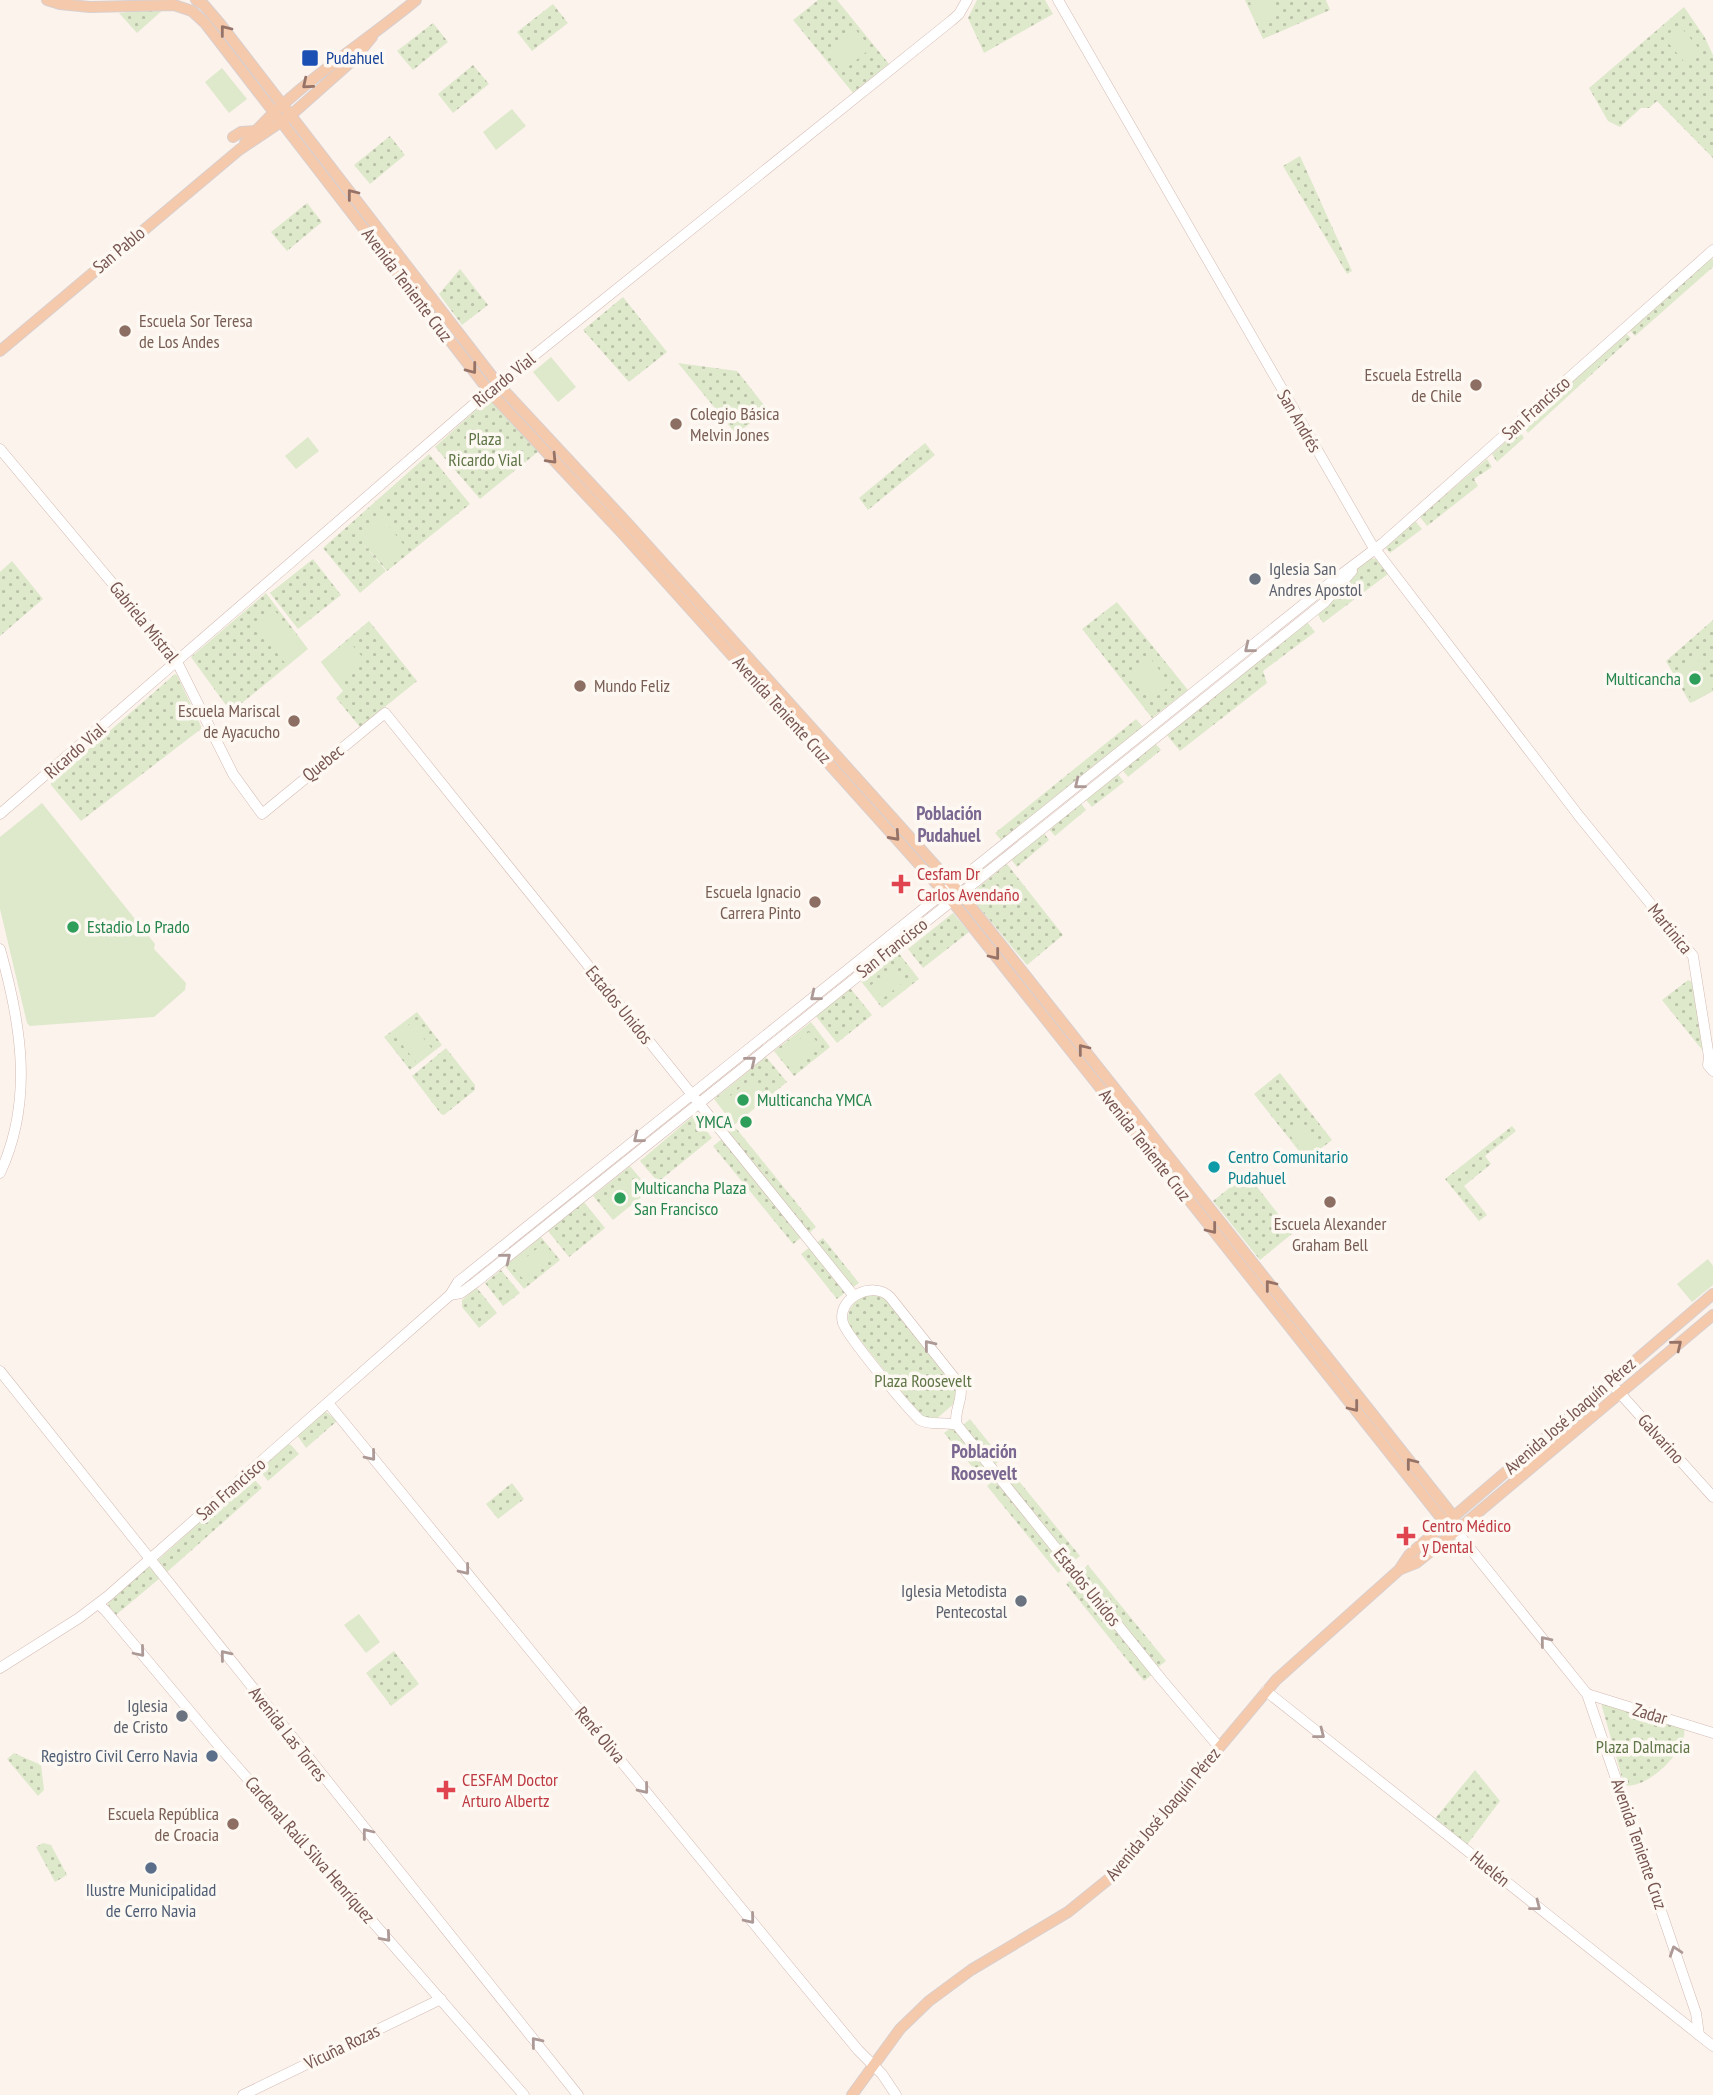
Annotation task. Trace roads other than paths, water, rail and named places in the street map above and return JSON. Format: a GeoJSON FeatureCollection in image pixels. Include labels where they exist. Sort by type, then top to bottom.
{"type":"FeatureCollection","features":[{"type":"Feature","properties":{"kind":"main road","name":"Avenida Teniente Cruz"},"geometry":{"type":"LineString","coordinates":[[47,0],[90,7],[153,2],[181,6],[196,14],[283,114]]}},
{"type":"Feature","properties":{"kind":"main road","name":"Avenida Teniente Cruz"},"geometry":{"type":"LineString","coordinates":[[196,0],[222,25],[283,114],[493,388],[622,533],[953,893],[1452,1524]]}},
{"type":"Feature","properties":{"kind":"main road"},"geometry":{"type":"LineString","coordinates":[[413,2],[423,0]]}},
{"type":"Feature","properties":{"kind":"main road","name":"San Pablo"},"geometry":{"type":"LineString","coordinates":[[0,351],[239,150],[353,60],[372,37],[413,2]]}},
{"type":"Feature","properties":{"kind":"main road","name":"San Pablo"},"geometry":{"type":"LineString","coordinates":[[239,150],[256,131],[283,114]]}},
{"type":"Feature","properties":{"kind":"main road"},"geometry":{"type":"LineString","coordinates":[[233,136],[241,132],[256,131]]}},
{"type":"Feature","properties":{"kind":"main road","name":"Avenida José Joaquín Pérez"},"geometry":{"type":"LineString","coordinates":[[852,2095],[912,2016],[971,1970],[1063,1915],[1101,1886],[1129,1857],[1266,1691],[1300,1658],[1399,1570],[1416,1563],[1452,1524],[1609,1381],[1713,1294]]}},
{"type":"Feature","properties":{"kind":"main road","name":"Avenida José Joaquín Pérez"},"geometry":{"type":"LineString","coordinates":[[1452,1524],[1619,1393],[1713,1315]]}},
{"type":"Feature","properties":{"kind":"street","name":"Ricardo Vial"},"geometry":{"type":"LineString","coordinates":[[0,814],[493,388],[951,21],[959,14],[967,0]]}},
{"type":"Feature","properties":{"kind":"street","name":"San Andrés"},"geometry":{"type":"LineString","coordinates":[[1058,0],[1375,549],[1579,816]]}},
{"type":"Feature","properties":{"kind":"street","name":"San Francisco"},"geometry":{"type":"LineString","coordinates":[[0,1668],[98,1604],[450,1295],[458,1282],[1325,602],[1357,563],[1518,425],[1713,250]]}},
{"type":"Feature","properties":{"kind":"street","name":"Gabriela Mistral"},"geometry":{"type":"LineString","coordinates":[[0,449],[178,662],[233,774],[262,814]]}},
{"type":"Feature","properties":{"kind":"street","name":"Quebec"},"geometry":{"type":"LineString","coordinates":[[262,814],[384,713]]}},
{"type":"Feature","properties":{"kind":"street","name":"Estados Unidos"},"geometry":{"type":"LineString","coordinates":[[384,713],[854,1296]]}},
{"type":"Feature","properties":{"kind":"street","name":"Martinica"},"geometry":{"type":"LineString","coordinates":[[1579,816],[1693,956],[1711,1068]]}},
{"type":"Feature","properties":{"kind":"street"},"geometry":{"type":"LineString","coordinates":[[0,949],[17,1020],[22,1066],[15,1131],[0,1173]]}},
{"type":"Feature","properties":{"kind":"street"},"geometry":{"type":"LineString","coordinates":[[875,1289],[890,1297],[958,1382],[962,1394],[958,1406],[955,1418],[957,1425],[926,1423],[917,1418],[847,1330],[843,1313],[854,1296],[875,1289]]}},
{"type":"Feature","properties":{"kind":"street","name":"Avenida Las Torres"},"geometry":{"type":"LineString","coordinates":[[0,1371],[578,2095]]}},
{"type":"Feature","properties":{"kind":"street","name":"Galvarino"},"geometry":{"type":"LineString","coordinates":[[1609,1381],[1713,1497]]}},
{"type":"Feature","properties":{"kind":"street","name":"René Oliva"},"geometry":{"type":"LineString","coordinates":[[328,1403],[896,2095]]}},
{"type":"Feature","properties":{"kind":"street"},"geometry":{"type":"LineString","coordinates":[[937,1422],[958,1406]]}},
{"type":"Feature","properties":{"kind":"street","name":"Estados Unidos"},"geometry":{"type":"LineString","coordinates":[[957,1425],[1219,1747]]}},
{"type":"Feature","properties":{"kind":"street","name":"Avenida Teniente Cruz"},"geometry":{"type":"LineString","coordinates":[[1452,1524],[1587,1694],[1697,2016],[1699,2035]]}},
{"type":"Feature","properties":{"kind":"street","name":"Cardenal Raúl Silva Henríquez"},"geometry":{"type":"LineString","coordinates":[[98,1604],[524,2095]]}},
{"type":"Feature","properties":{"kind":"street","name":"Huelén"},"geometry":{"type":"LineString","coordinates":[[1266,1691],[1713,2046]]}},
{"type":"Feature","properties":{"kind":"street","name":"Zadar"},"geometry":{"type":"LineString","coordinates":[[1587,1694],[1713,1732]]}},
{"type":"Feature","properties":{"kind":"street","name":"Vicuña Rozas"},"geometry":{"type":"LineString","coordinates":[[243,2095],[441,1999]]}},
{"type":"Feature","properties":{"kind":"street"},"geometry":{"type":"LineString","coordinates":[[1683,2023],[1690,2022],[1697,2016]]}},
{"type":"Feature","properties":{"kind":"place","name":"Pudahuel"},"geometry":{"type":"Point","coordinates":[310,58]}},
{"type":"Feature","properties":{"kind":"place","name":"Escuela Sor Teresa de Los Andes"},"geometry":{"type":"Point","coordinates":[125,331]}},
{"type":"Feature","properties":{"kind":"place","name":"Escuela Estrella de Chile"},"geometry":{"type":"Point","coordinates":[1476,385]}},
{"type":"Feature","properties":{"kind":"place","name":"Colegio Básica Melvin Jones"},"geometry":{"type":"Point","coordinates":[676,424]}},
{"type":"Feature","properties":{"kind":"place","name":"Iglesia San Andres Apostol"},"geometry":{"type":"Point","coordinates":[1255,579]}},
{"type":"Feature","properties":{"kind":"place","name":"Multicancha"},"geometry":{"type":"Point","coordinates":[1695,679]}},
{"type":"Feature","properties":{"kind":"place","name":"Mundo Feliz"},"geometry":{"type":"Point","coordinates":[580,686]}},
{"type":"Feature","properties":{"kind":"place","name":"Escuela Mariscal de Ayacucho"},"geometry":{"type":"Point","coordinates":[294,721]}},
{"type":"Feature","properties":{"kind":"place","name":"Cesfam Dr Carlos Avendaño"},"geometry":{"type":"Point","coordinates":[901,884]}},
{"type":"Feature","properties":{"kind":"place","name":"Escuela Ignacio Carrera Pinto"},"geometry":{"type":"Point","coordinates":[815,902]}},
{"type":"Feature","properties":{"kind":"place","name":"Estadio Lo Prado"},"geometry":{"type":"Point","coordinates":[73,927]}},
{"type":"Feature","properties":{"kind":"place","name":"Multicancha YMCA"},"geometry":{"type":"Point","coordinates":[743,1100]}},
{"type":"Feature","properties":{"kind":"place","name":"YMCA"},"geometry":{"type":"Point","coordinates":[746,1122]}},
{"type":"Feature","properties":{"kind":"place","name":"Centro Comunitario Pudahuel"},"geometry":{"type":"Point","coordinates":[1214,1167]}},
{"type":"Feature","properties":{"kind":"place","name":"Multicancha Plaza San Francisco"},"geometry":{"type":"Point","coordinates":[620,1198]}},
{"type":"Feature","properties":{"kind":"place","name":"Escuela Alexander Graham Bell"},"geometry":{"type":"Point","coordinates":[1330,1202]}},
{"type":"Feature","properties":{"kind":"place","name":"Centro Médico y Dental"},"geometry":{"type":"Point","coordinates":[1406,1536]}},
{"type":"Feature","properties":{"kind":"place","name":"Iglesia Metodista Pentecostal"},"geometry":{"type":"Point","coordinates":[1021,1601]}},
{"type":"Feature","properties":{"kind":"place","name":"Iglesia de Cristo"},"geometry":{"type":"Point","coordinates":[182,1716]}},
{"type":"Feature","properties":{"kind":"place","name":"Registro Civil Cerro Navia"},"geometry":{"type":"Point","coordinates":[212,1756]}},
{"type":"Feature","properties":{"kind":"place","name":"CESFAM Doctor Arturo Albertz"},"geometry":{"type":"Point","coordinates":[446,1790]}},
{"type":"Feature","properties":{"kind":"place","name":"Escuela República de Croacia"},"geometry":{"type":"Point","coordinates":[233,1824]}},
{"type":"Feature","properties":{"kind":"place","name":"Ilustre Municipalidad de Cerro Navia"},"geometry":{"type":"Point","coordinates":[151,1868]}},
{"type":"Feature","properties":{"kind":"district","name":"Población Pudahuel"},"geometry":{"type":"Point","coordinates":[949,824]}},
{"type":"Feature","properties":{"kind":"district","name":"Población Roosevelt"},"geometry":{"type":"Point","coordinates":[984,1462]}},
{"type":"Feature","properties":{"kind":"park label","name":"Plaza Ricardo Vial"},"geometry":{"type":"Point","coordinates":[485,450]}},
{"type":"Feature","properties":{"kind":"park label","name":"Plaza Roosevelt"},"geometry":{"type":"Point","coordinates":[923,1381]}},
{"type":"Feature","properties":{"kind":"park label","name":"Plaza Dalmacia"},"geometry":{"type":"Point","coordinates":[1643,1747]}}]}
